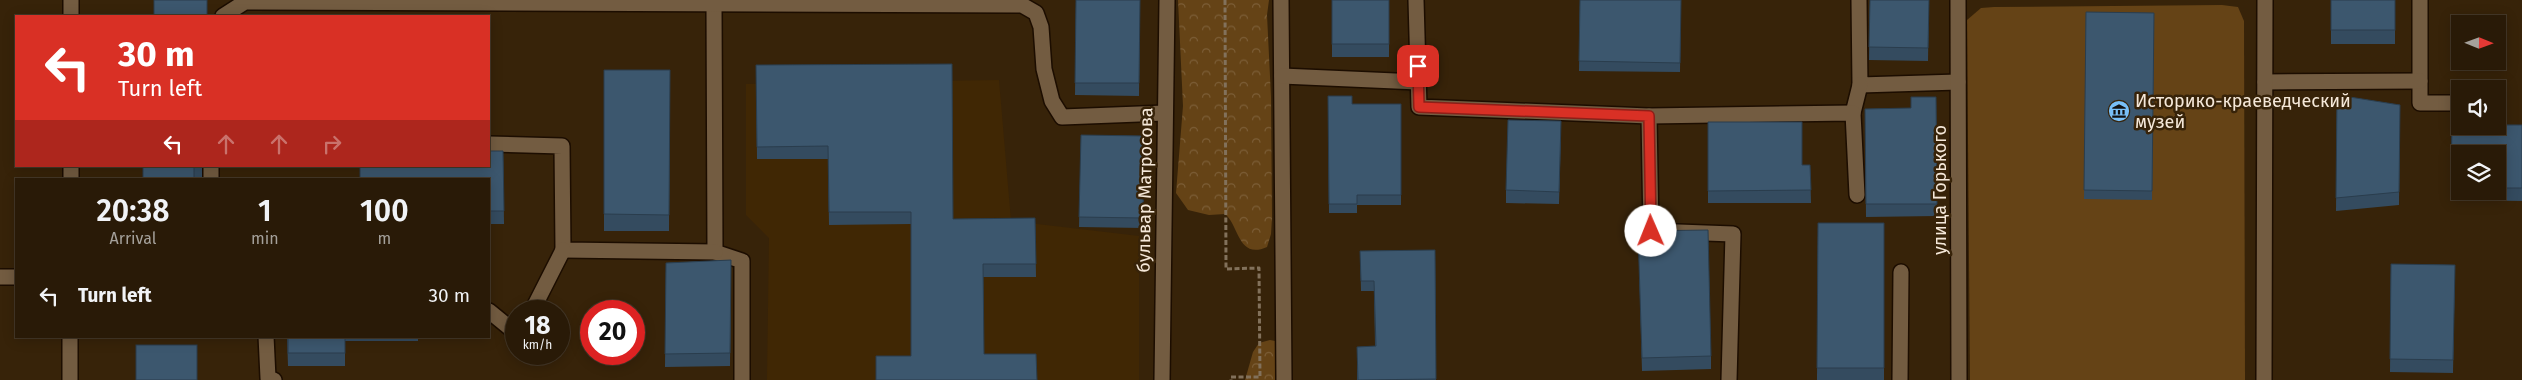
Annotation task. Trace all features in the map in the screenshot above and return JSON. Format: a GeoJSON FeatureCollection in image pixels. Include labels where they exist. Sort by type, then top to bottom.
{"type":"FeatureCollection","features":[{"type":"Feature","properties":{"kind":"street"},"geometry":{"type":"LineString","coordinates":[[71,0],[71,15]]}},
{"type":"Feature","properties":{"kind":"street","name":"бульвар Матросова"},"geometry":{"type":"LineString","coordinates":[[1162,380],[1167,0]]}},
{"type":"Feature","properties":{"kind":"street"},"geometry":{"type":"LineString","coordinates":[[1281,0],[1284,380]]}},
{"type":"Feature","properties":{"kind":"street"},"geometry":{"type":"LineString","coordinates":[[1416,0],[1419,107],[1649,116],[1853,113]]}},
{"type":"Feature","properties":{"kind":"street"},"geometry":{"type":"LineString","coordinates":[[1857,195],[1853,113],[1860,85],[1859,0]]}},
{"type":"Feature","properties":{"kind":"street","name":"улица Горького"},"geometry":{"type":"LineString","coordinates":[[1958,0],[1959,380]]}},
{"type":"Feature","properties":{"kind":"street"},"geometry":{"type":"LineString","coordinates":[[2264,380],[2265,0]]}},
{"type":"Feature","properties":{"kind":"street"},"geometry":{"type":"LineString","coordinates":[[2420,0],[2420,103],[2451,103]]}},
{"type":"Feature","properties":{"kind":"street"},"geometry":{"type":"LineString","coordinates":[[225,15],[245,2],[432,10],[714,4],[1022,4],[1036,13],[1041,27],[1044,69],[1052,101],[1062,117],[1165,113]]}},
{"type":"Feature","properties":{"kind":"street"},"geometry":{"type":"LineString","coordinates":[[714,4],[715,252]]}},
{"type":"Feature","properties":{"kind":"street"},"geometry":{"type":"LineString","coordinates":[[1282,76],[1418,82]]}},
{"type":"Feature","properties":{"kind":"street"},"geometry":{"type":"LineString","coordinates":[[2265,82],[2420,81]]}},
{"type":"Feature","properties":{"kind":"street"},"geometry":{"type":"LineString","coordinates":[[1860,85],[1958,82]]}},
{"type":"Feature","properties":{"kind":"street"},"geometry":{"type":"LineString","coordinates":[[1649,116],[1651,231],[1733,234],[1729,380]]}},
{"type":"Feature","properties":{"kind":"street"},"geometry":{"type":"LineString","coordinates":[[490,144],[562,146],[563,250],[538,300]]}},
{"type":"Feature","properties":{"kind":"street"},"geometry":{"type":"LineString","coordinates":[[563,250],[715,252],[742,261],[742,380]]}},
{"type":"Feature","properties":{"kind":"street"},"geometry":{"type":"LineString","coordinates":[[1900,380],[1901,272]]}},
{"type":"Feature","properties":{"kind":"street"},"geometry":{"type":"LineString","coordinates":[[0,278],[15,277]]}},
{"type":"Feature","properties":{"kind":"street"},"geometry":{"type":"LineString","coordinates":[[490,312],[505,325]]}},
{"type":"Feature","properties":{"kind":"street"},"geometry":{"type":"LineString","coordinates":[[70,338],[70,380]]}},
{"type":"Feature","properties":{"kind":"street"},"geometry":{"type":"LineString","coordinates":[[266,338],[268,378],[274,380]]}},
{"type":"Feature","properties":{"kind":"path"},"geometry":{"type":"LineString","coordinates":[[1225,0],[1226,269],[1260,268],[1260,377],[1231,377],[1231,380]]}},
{"type":"Feature","properties":{"kind":"shaded area"},"geometry":{"type":"Polygon","coordinates":[[[999,80],[1011,221],[1139,236],[1139,380],[767,380],[769,238],[746,215],[746,84],[999,80]]]}},
{"type":"Feature","properties":{"kind":"green space"},"geometry":{"type":"Polygon","coordinates":[[[1178,0],[1269,0],[1267,15],[1271,97],[1272,218],[1271,234],[1267,247],[1257,250],[1250,249],[1240,240],[1230,219],[1225,214],[1209,215],[1188,210],[1176,193],[1183,106],[1178,0]]]}},
{"type":"Feature","properties":{"kind":"green space"},"geometry":{"type":"Polygon","coordinates":[[[2222,5],[2238,7],[2244,21],[2245,380],[1970,380],[1967,20],[1981,8],[1994,7],[2222,5]]]}},
{"type":"Feature","properties":{"kind":"green space"},"geometry":{"type":"Polygon","coordinates":[[[1270,340],[1275,341],[1278,346],[1280,380],[1245,380],[1253,352],[1259,343],[1270,340]]]}},
{"type":"Feature","properties":{"kind":"building"},"geometry":{"type":"Polygon","coordinates":[[[154,0],[207,0],[207,15],[154,15],[154,0]]]}},
{"type":"Feature","properties":{"kind":"building"},"geometry":{"type":"Polygon","coordinates":[[[1076,0],[1140,0],[1139,83],[1075,83],[1076,0]]]}},
{"type":"Feature","properties":{"kind":"building"},"geometry":{"type":"Polygon","coordinates":[[[1332,0],[1389,0],[1389,44],[1332,44],[1332,0]]]}},
{"type":"Feature","properties":{"kind":"building"},"geometry":{"type":"Polygon","coordinates":[[[1580,0],[1681,0],[1680,63],[1579,61],[1580,0]]]}},
{"type":"Feature","properties":{"kind":"building"},"geometry":{"type":"Polygon","coordinates":[[[1870,0],[1929,0],[1928,48],[1869,47],[1870,0]]]}},
{"type":"Feature","properties":{"kind":"building"},"geometry":{"type":"Polygon","coordinates":[[[2331,0],[2395,0],[2395,30],[2331,30],[2331,0]]]}},
{"type":"Feature","properties":{"kind":"building","name":"Историко-краеведческий музей"},"geometry":{"type":"Polygon","coordinates":[[[2086,12],[2154,13],[2152,191],[2084,190],[2086,12]]]}},
{"type":"Feature","properties":{"kind":"building"},"geometry":{"type":"Polygon","coordinates":[[[952,64],[953,219],[1035,218],[1036,264],[983,264],[984,354],[1036,354],[1037,380],[876,380],[876,356],[911,356],[911,212],[829,212],[828,146],[757,147],[756,65],[952,64]]]}},
{"type":"Feature","properties":{"kind":"building"},"geometry":{"type":"Polygon","coordinates":[[[604,70],[670,70],[669,215],[604,214],[604,70]]]}},
{"type":"Feature","properties":{"kind":"building"},"geometry":{"type":"Polygon","coordinates":[[[2337,95],[2400,105],[2399,192],[2336,198],[2337,95]]]}},
{"type":"Feature","properties":{"kind":"building"},"geometry":{"type":"Polygon","coordinates":[[[1328,96],[1352,96],[1352,104],[1401,104],[1401,195],[1357,195],[1357,204],[1329,204],[1328,96]]]}},
{"type":"Feature","properties":{"kind":"building"},"geometry":{"type":"Polygon","coordinates":[[[1911,97],[1936,97],[1937,204],[1866,204],[1865,109],[1911,108],[1911,97]]]}},
{"type":"Feature","properties":{"kind":"building"},"geometry":{"type":"Polygon","coordinates":[[[1508,120],[1561,121],[1559,192],[1506,190],[1508,120]]]}},
{"type":"Feature","properties":{"kind":"building"},"geometry":{"type":"Polygon","coordinates":[[[1708,122],[1802,122],[1802,165],[1810,165],[1811,190],[1708,191],[1708,122]]]}},
{"type":"Feature","properties":{"kind":"building"},"geometry":{"type":"Polygon","coordinates":[[[2506,125],[2522,125],[2522,188],[2506,188],[2506,145],[2452,145],[2452,135],[2506,135],[2506,125]]]}},
{"type":"Feature","properties":{"kind":"building"},"geometry":{"type":"Polygon","coordinates":[[[1081,135],[1144,136],[1143,218],[1079,217],[1081,135]]]}},
{"type":"Feature","properties":{"kind":"building"},"geometry":{"type":"Polygon","coordinates":[[[490,151],[503,151],[504,211],[490,211],[490,178],[360,178],[360,167],[490,167],[490,151]]]}},
{"type":"Feature","properties":{"kind":"building"},"geometry":{"type":"Polygon","coordinates":[[[143,167],[194,167],[194,178],[143,178],[143,167]]]}},
{"type":"Feature","properties":{"kind":"building"},"geometry":{"type":"Polygon","coordinates":[[[1818,223],[1884,223],[1884,368],[1817,368],[1818,223]]]}},
{"type":"Feature","properties":{"kind":"building"},"geometry":{"type":"Polygon","coordinates":[[[1708,230],[1711,356],[1642,358],[1638,231],[1708,230]]]}},
{"type":"Feature","properties":{"kind":"building"},"geometry":{"type":"Polygon","coordinates":[[[1435,250],[1436,379],[1358,380],[1357,347],[1376,346],[1374,281],[1361,281],[1360,251],[1435,250]]]}},
{"type":"Feature","properties":{"kind":"building"},"geometry":{"type":"Polygon","coordinates":[[[731,260],[730,353],[665,354],[666,263],[731,260]]]}},
{"type":"Feature","properties":{"kind":"building"},"geometry":{"type":"Polygon","coordinates":[[[2391,264],[2455,265],[2453,360],[2390,359],[2391,264]]]}},
{"type":"Feature","properties":{"kind":"building"},"geometry":{"type":"Polygon","coordinates":[[[288,338],[345,338],[345,353],[288,353],[288,338]]]}},
{"type":"Feature","properties":{"kind":"building"},"geometry":{"type":"Polygon","coordinates":[[[136,345],[197,345],[197,380],[136,380],[136,345]]]}},
{"type":"Feature","properties":{"kind":"place","name":"Историко-краеведческий музей"},"geometry":{"type":"Point","coordinates":[2119,111]}},
{"type":"Feature","properties":{"kind":"route"},"geometry":{"type":"LineString","coordinates":[[1418,66],[1419,107],[1649,116],[1651,231]]}}]}
